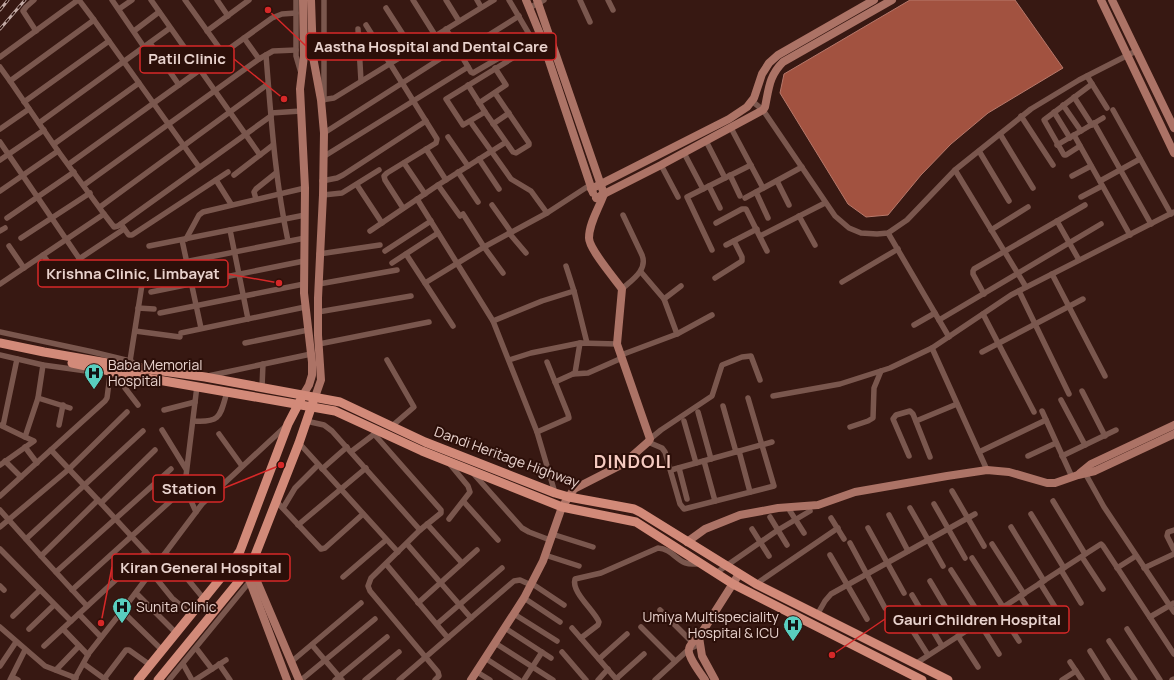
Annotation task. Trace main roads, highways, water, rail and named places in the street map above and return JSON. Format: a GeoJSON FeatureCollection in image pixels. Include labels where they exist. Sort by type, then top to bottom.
{"type":"FeatureCollection","features":[{"type":"Feature","properties":{"kind":"main road"},"geometry":{"type":"LineString","coordinates":[[0,343],[125,370]]}},
{"type":"Feature","properties":{"kind":"main road"},"geometry":{"type":"LineString","coordinates":[[0,348],[125,370]]}},
{"type":"Feature","properties":{"kind":"main road","name":"Dandi Heritage Highway"},"geometry":{"type":"LineString","coordinates":[[125,370],[144,368],[205,377],[340,402],[425,442],[555,493],[634,510],[756,584],[948,680]]}},
{"type":"Feature","properties":{"kind":"main road","name":"Dandi Heritage Highway"},"geometry":{"type":"LineString","coordinates":[[125,370],[147,378],[335,411],[376,432],[562,507],[636,522],[733,584],[922,680]]}},
{"type":"Feature","properties":{"kind":"main road"},"geometry":{"type":"LineString","coordinates":[[138,680],[238,555],[288,424],[303,395]]}},
{"type":"Feature","properties":{"kind":"main road"},"geometry":{"type":"LineString","coordinates":[[158,680],[247,569],[254,558],[279,504],[315,397]]}},
{"type":"Feature","properties":{"kind":"railway"},"geometry":{"type":"LineString","coordinates":[[0,10],[8,0]]}},
{"type":"Feature","properties":{"kind":"railway"},"geometry":{"type":"LineString","coordinates":[[0,29],[25,0]]}},
{"type":"Feature","properties":{"kind":"place","name":"Aastha Hospital and Dental Care"},"geometry":{"type":"Point","coordinates":[268,10]}},
{"type":"Feature","properties":{"kind":"place","name":"Patil Clinic"},"geometry":{"type":"Point","coordinates":[284,99]}},
{"type":"Feature","properties":{"kind":"place","name":"Krishna Clinic, Limbayat"},"geometry":{"type":"Point","coordinates":[279,283]}},
{"type":"Feature","properties":{"kind":"place","name":"Baba Memorial Hospital"},"geometry":{"type":"Point","coordinates":[94,390]}},
{"type":"Feature","properties":{"kind":"place","name":"Station"},"geometry":{"type":"Point","coordinates":[281,465]}},
{"type":"Feature","properties":{"kind":"place","name":"Kiran General Hospital"},"geometry":{"type":"Point","coordinates":[101,623]}},
{"type":"Feature","properties":{"kind":"place","name":"Sunita Clinic"},"geometry":{"type":"Point","coordinates":[122,624]}},
{"type":"Feature","properties":{"kind":"place","name":"Umiya Multispeciality Hospital & ICU"},"geometry":{"type":"Point","coordinates":[793,642]}},
{"type":"Feature","properties":{"kind":"place","name":"Gauri Children Hospital"},"geometry":{"type":"Point","coordinates":[832,655]}},
{"type":"Feature","properties":{"kind":"district","name":"DINDOLI"},"geometry":{"type":"Point","coordinates":[633,462]}}]}
